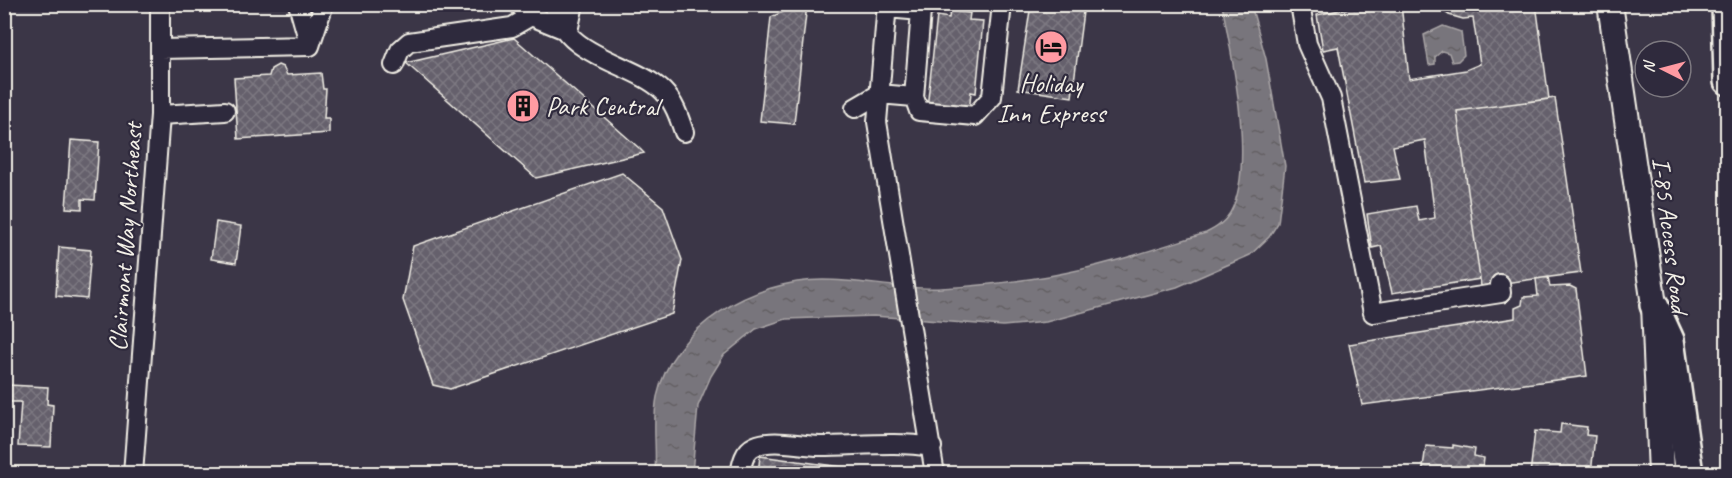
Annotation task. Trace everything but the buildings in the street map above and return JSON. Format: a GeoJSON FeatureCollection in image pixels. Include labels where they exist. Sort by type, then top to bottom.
{"type":"FeatureCollection","features":[{"type":"Feature","properties":{"kind":"highway"},"geometry":{"type":"LineString","coordinates":[[1726,4],[1728,81]]}},
{"type":"Feature","properties":{"kind":"highway"},"geometry":{"type":"LineString","coordinates":[[1654,305],[1670,340],[1689,474]]}},
{"type":"Feature","properties":{"kind":"main road","name":"I-85 Access Road"},"geometry":{"type":"LineString","coordinates":[[1610,4],[1654,305],[1661,474]]}},
{"type":"Feature","properties":{"kind":"street","name":"Clairmont Way Northeast"},"geometry":{"type":"LineString","coordinates":[[133,474],[160,115],[159,4]]}},
{"type":"Feature","properties":{"kind":"street"},"geometry":{"type":"LineString","coordinates":[[298,4],[310,46]]}},
{"type":"Feature","properties":{"kind":"street"},"geometry":{"type":"LineString","coordinates":[[310,46],[324,4]]}},
{"type":"Feature","properties":{"kind":"street"},"geometry":{"type":"LineString","coordinates":[[554,4],[555,14],[593,56],[651,81],[665,93],[677,110],[684,132]]}},
{"type":"Feature","properties":{"kind":"street"},"geometry":{"type":"LineString","coordinates":[[568,31],[574,4]]}},
{"type":"Feature","properties":{"kind":"street"},"geometry":{"type":"LineString","coordinates":[[935,474],[877,122],[887,6],[925,8],[914,97],[919,111],[975,116],[992,97],[1002,4]]}},
{"type":"Feature","properties":{"kind":"street"},"geometry":{"type":"LineString","coordinates":[[1300,4],[1307,44],[1331,98],[1373,313],[1501,293],[1500,284]]}},
{"type":"Feature","properties":{"kind":"street"},"geometry":{"type":"LineString","coordinates":[[394,65],[400,50],[409,42],[512,27],[525,10],[568,31]]}},
{"type":"Feature","properties":{"kind":"street"},"geometry":{"type":"LineString","coordinates":[[160,49],[310,46]]}},
{"type":"Feature","properties":{"kind":"street"},"geometry":{"type":"LineString","coordinates":[[855,108],[879,94],[914,97]]}},
{"type":"Feature","properties":{"kind":"street"},"geometry":{"type":"LineString","coordinates":[[160,115],[225,111]]}},
{"type":"Feature","properties":{"kind":"street"},"geometry":{"type":"LineString","coordinates":[[740,474],[743,458],[753,447],[766,443],[819,446],[907,444],[932,447]]}},
{"type":"Feature","properties":{"kind":"water"},"geometry":{"type":"Polygon","coordinates":[[[1222,5],[1251,5],[1266,59],[1285,166],[1278,223],[1269,237],[1250,255],[1177,287],[1046,322],[1003,326],[874,316],[786,319],[756,329],[724,355],[711,376],[698,406],[692,473],[655,473],[656,406],[666,372],[680,349],[698,329],[720,312],[745,298],[770,288],[797,282],[823,280],[941,288],[1035,278],[1089,268],[1128,257],[1206,233],[1220,225],[1230,213],[1238,193],[1242,141],[1236,81],[1222,5]]]}},
{"type":"Feature","properties":{"kind":"water"},"geometry":{"type":"Polygon","coordinates":[[[1443,26],[1461,32],[1464,55],[1458,61],[1452,62],[1449,53],[1442,51],[1435,57],[1435,64],[1429,65],[1424,35],[1443,26]]]}},
{"type":"Feature","properties":{"kind":"place","name":"Holiday Inn Express"},"geometry":{"type":"Point","coordinates":[1051,47]}},
{"type":"Feature","properties":{"kind":"place","name":"Park Central"},"geometry":{"type":"Point","coordinates":[523,106]}}]}
